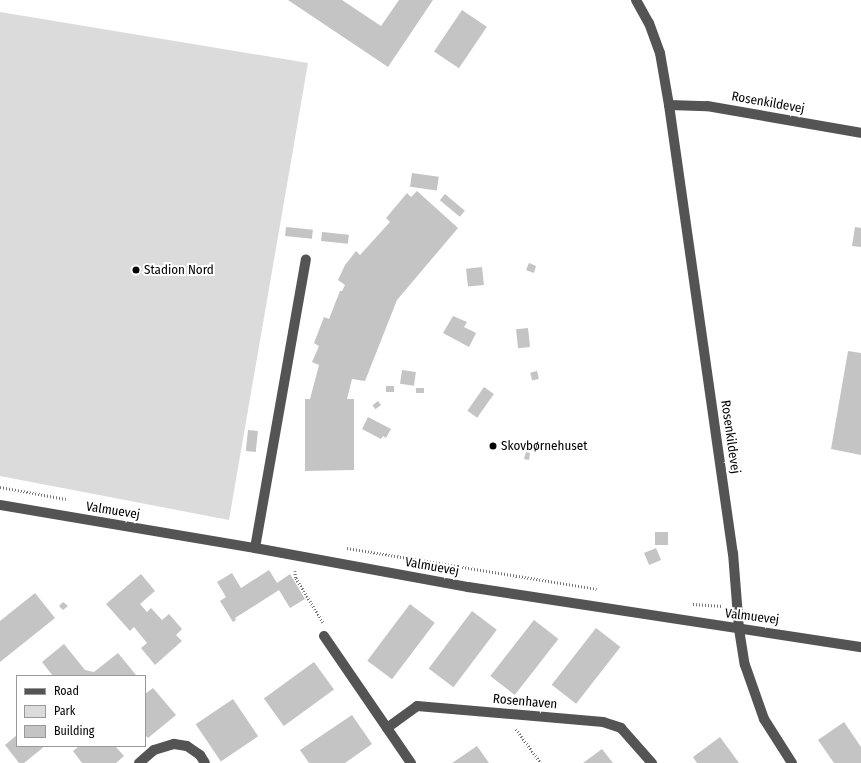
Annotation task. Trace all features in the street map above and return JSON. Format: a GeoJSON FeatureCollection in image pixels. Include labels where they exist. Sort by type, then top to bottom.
{"type":"FeatureCollection","features":[{"type":"Feature","properties":{"kind":"street","name":"Rosenkildevej"},"geometry":{"type":"LineString","coordinates":[[636,0],[649,23],[660,53],[670,105],[734,553],[739,629],[745,665],[764,719],[792,763]]}},
{"type":"Feature","properties":{"kind":"street","name":"Rosenkildevej"},"geometry":{"type":"LineString","coordinates":[[670,105],[707,106],[861,133]]}},
{"type":"Feature","properties":{"kind":"street"},"geometry":{"type":"LineString","coordinates":[[255,548],[306,259]]}},
{"type":"Feature","properties":{"kind":"street","name":"Valmuevej"},"geometry":{"type":"LineString","coordinates":[[0,505],[292,554],[468,587],[739,629],[765,631],[861,647]]}},
{"type":"Feature","properties":{"kind":"street"},"geometry":{"type":"LineString","coordinates":[[324,636],[411,763]]}},
{"type":"Feature","properties":{"kind":"street","name":"Rosenhaven"},"geometry":{"type":"LineString","coordinates":[[387,728],[417,706],[603,722],[621,728],[652,763]]}},
{"type":"Feature","properties":{"kind":"street"},"geometry":{"type":"LineString","coordinates":[[139,763],[154,750],[174,744],[187,746],[200,755],[205,763]]}},
{"type":"Feature","properties":{"kind":"path"},"geometry":{"type":"LineString","coordinates":[[0,487],[70,500]]}},
{"type":"Feature","properties":{"kind":"path"},"geometry":{"type":"LineString","coordinates":[[344,547],[602,590]]}},
{"type":"Feature","properties":{"kind":"path"},"geometry":{"type":"LineString","coordinates":[[292,554],[296,578],[328,630],[324,636]]}},
{"type":"Feature","properties":{"kind":"path"},"geometry":{"type":"LineString","coordinates":[[688,604],[720,607],[738,605]]}},
{"type":"Feature","properties":{"kind":"path"},"geometry":{"type":"LineString","coordinates":[[510,714],[513,725],[541,763]]}},
{"type":"Feature","properties":{"kind":"green space","name":"Stadion Nord"},"geometry":{"type":"Polygon","coordinates":[[[0,12],[308,63],[229,520],[0,476],[0,12]]]}},
{"type":"Feature","properties":{"kind":"building"},"geometry":{"type":"Polygon","coordinates":[[[288,0],[342,0],[381,26],[399,0],[433,0],[388,67],[288,0]]]}},
{"type":"Feature","properties":{"kind":"building"},"geometry":{"type":"Polygon","coordinates":[[[462,10],[487,27],[459,68],[434,51],[462,10]]]}},
{"type":"Feature","properties":{"kind":"building"},"geometry":{"type":"Polygon","coordinates":[[[412,173],[439,177],[437,191],[410,187],[412,173]]]}},
{"type":"Feature","properties":{"kind":"building"},"geometry":{"type":"Polygon","coordinates":[[[417,191],[458,228],[397,300],[365,381],[352,379],[347,399],[354,399],[354,470],[305,471],[305,399],[310,399],[319,365],[312,362],[319,346],[314,343],[324,317],[329,319],[340,291],[342,291],[345,285],[338,280],[345,265],[356,251],[360,255],[390,222],[386,218],[407,193],[411,197],[417,191]]]}},
{"type":"Feature","properties":{"kind":"building"},"geometry":{"type":"Polygon","coordinates":[[[445,194],[465,211],[460,217],[440,200],[445,194]]]}},
{"type":"Feature","properties":{"kind":"building"},"geometry":{"type":"Polygon","coordinates":[[[286,227],[313,230],[312,239],[285,236],[286,227]]]}},
{"type":"Feature","properties":{"kind":"building"},"geometry":{"type":"Polygon","coordinates":[[[855,227],[861,228],[861,247],[852,246],[855,227]]]}},
{"type":"Feature","properties":{"kind":"building"},"geometry":{"type":"Polygon","coordinates":[[[322,232],[349,235],[348,244],[321,241],[322,232]]]}},
{"type":"Feature","properties":{"kind":"building"},"geometry":{"type":"Polygon","coordinates":[[[529,263],[536,266],[534,273],[526,270],[529,263]]]}},
{"type":"Feature","properties":{"kind":"building"},"geometry":{"type":"Polygon","coordinates":[[[482,267],[484,285],[468,287],[466,269],[482,267]]]}},
{"type":"Feature","properties":{"kind":"building"},"geometry":{"type":"Polygon","coordinates":[[[453,316],[467,322],[464,327],[476,333],[469,347],[443,333],[453,316]]]}},
{"type":"Feature","properties":{"kind":"building"},"geometry":{"type":"Polygon","coordinates":[[[528,328],[530,347],[518,348],[516,329],[528,328]]]}},
{"type":"Feature","properties":{"kind":"building"},"geometry":{"type":"Polygon","coordinates":[[[848,351],[861,353],[861,455],[831,449],[848,351]]]}},
{"type":"Feature","properties":{"kind":"building"},"geometry":{"type":"Polygon","coordinates":[[[402,370],[416,372],[414,386],[400,384],[402,370]]]}},
{"type":"Feature","properties":{"kind":"building"},"geometry":{"type":"Polygon","coordinates":[[[537,371],[539,379],[532,380],[530,373],[537,371]]]}},
{"type":"Feature","properties":{"kind":"building"},"geometry":{"type":"Polygon","coordinates":[[[386,386],[394,386],[394,392],[386,392],[386,386]]]}},
{"type":"Feature","properties":{"kind":"building"},"geometry":{"type":"Polygon","coordinates":[[[484,387],[494,394],[477,418],[467,411],[484,387]]]}},
{"type":"Feature","properties":{"kind":"building"},"geometry":{"type":"Polygon","coordinates":[[[416,388],[424,388],[424,393],[416,393],[416,388]]]}},
{"type":"Feature","properties":{"kind":"building"},"geometry":{"type":"Polygon","coordinates":[[[378,401],[381,405],[375,409],[372,405],[378,401]]]}},
{"type":"Feature","properties":{"kind":"building"},"geometry":{"type":"Polygon","coordinates":[[[368,417],[391,429],[386,438],[383,436],[381,439],[362,429],[368,417]]]}},
{"type":"Feature","properties":{"kind":"building"},"geometry":{"type":"Polygon","coordinates":[[[248,430],[258,431],[256,452],[246,451],[248,430]]]}},
{"type":"Feature","properties":{"kind":"building"},"geometry":{"type":"Polygon","coordinates":[[[526,452],[530,453],[529,460],[524,459],[526,452]]]}},
{"type":"Feature","properties":{"kind":"building"},"geometry":{"type":"Polygon","coordinates":[[[655,532],[668,532],[668,545],[655,545],[655,532]]]}},
{"type":"Feature","properties":{"kind":"building"},"geometry":{"type":"Polygon","coordinates":[[[656,548],[661,560],[649,565],[644,553],[656,548]]]}},
{"type":"Feature","properties":{"kind":"building"},"geometry":{"type":"Polygon","coordinates":[[[269,570],[277,583],[290,574],[305,599],[290,608],[279,590],[235,618],[236,620],[233,622],[220,601],[226,597],[217,582],[232,573],[241,588],[269,570]]]}},
{"type":"Feature","properties":{"kind":"building"},"geometry":{"type":"Polygon","coordinates":[[[141,574],[155,591],[140,604],[147,612],[151,608],[162,620],[169,614],[182,629],[176,635],[182,641],[155,665],[141,648],[147,643],[134,627],[130,631],[106,604],[141,574]]]}},
{"type":"Feature","properties":{"kind":"building"},"geometry":{"type":"Polygon","coordinates":[[[35,593],[55,618],[0,662],[0,621],[35,593]]]}},
{"type":"Feature","properties":{"kind":"building"},"geometry":{"type":"Polygon","coordinates":[[[63,602],[68,606],[63,610],[59,606],[63,602]]]}},
{"type":"Feature","properties":{"kind":"building"},"geometry":{"type":"Polygon","coordinates":[[[410,604],[435,623],[392,679],[367,661],[410,604]]]}},
{"type":"Feature","properties":{"kind":"building"},"geometry":{"type":"Polygon","coordinates":[[[472,611],[497,630],[453,687],[429,669],[472,611]]]}},
{"type":"Feature","properties":{"kind":"building"},"geometry":{"type":"Polygon","coordinates":[[[534,620],[558,639],[515,695],[490,676],[534,620]]]}},
{"type":"Feature","properties":{"kind":"building"},"geometry":{"type":"Polygon","coordinates":[[[596,628],[620,647],[576,704],[552,685],[596,628]]]}},
{"type":"Feature","properties":{"kind":"building"},"geometry":{"type":"Polygon","coordinates":[[[64,644],[85,670],[94,672],[118,653],[136,675],[52,675],[42,662],[64,644]]]}},
{"type":"Feature","properties":{"kind":"building"},"geometry":{"type":"Polygon","coordinates":[[[314,662],[334,690],[284,726],[264,698],[314,662]]]}},
{"type":"Feature","properties":{"kind":"building"},"geometry":{"type":"Polygon","coordinates":[[[153,688],[176,715],[148,738],[146,736],[146,693],[153,688]]]}},
{"type":"Feature","properties":{"kind":"building"},"geometry":{"type":"Polygon","coordinates":[[[233,699],[258,736],[221,761],[196,724],[233,699]]]}},
{"type":"Feature","properties":{"kind":"building"},"geometry":{"type":"Polygon","coordinates":[[[352,715],[372,744],[345,763],[309,763],[300,750],[352,715]]]}},
{"type":"Feature","properties":{"kind":"building"},"geometry":{"type":"Polygon","coordinates":[[[844,722],[861,747],[861,763],[834,763],[818,740],[844,722]]]}},
{"type":"Feature","properties":{"kind":"building"},"geometry":{"type":"Polygon","coordinates":[[[16,736],[16,747],[44,747],[24,763],[19,763],[5,745],[16,736]]]}},
{"type":"Feature","properties":{"kind":"building"},"geometry":{"type":"Polygon","coordinates":[[[720,737],[739,763],[697,763],[693,757],[720,737]]]}},
{"type":"Feature","properties":{"kind":"building"},"geometry":{"type":"Polygon","coordinates":[[[477,746],[489,763],[452,763],[477,746]]]}},
{"type":"Feature","properties":{"kind":"building"},"geometry":{"type":"Polygon","coordinates":[[[78,747],[116,747],[124,756],[116,763],[82,763],[73,751],[78,747]]]}},
{"type":"Feature","properties":{"kind":"building"},"geometry":{"type":"Polygon","coordinates":[[[602,749],[613,763],[583,763],[602,749]]]}},
{"type":"Feature","properties":{"kind":"place","name":"Stadion Nord"},"geometry":{"type":"Point","coordinates":[136,270]}},
{"type":"Feature","properties":{"kind":"place","name":"Skovbørnehuset"},"geometry":{"type":"Point","coordinates":[493,446]}}]}
